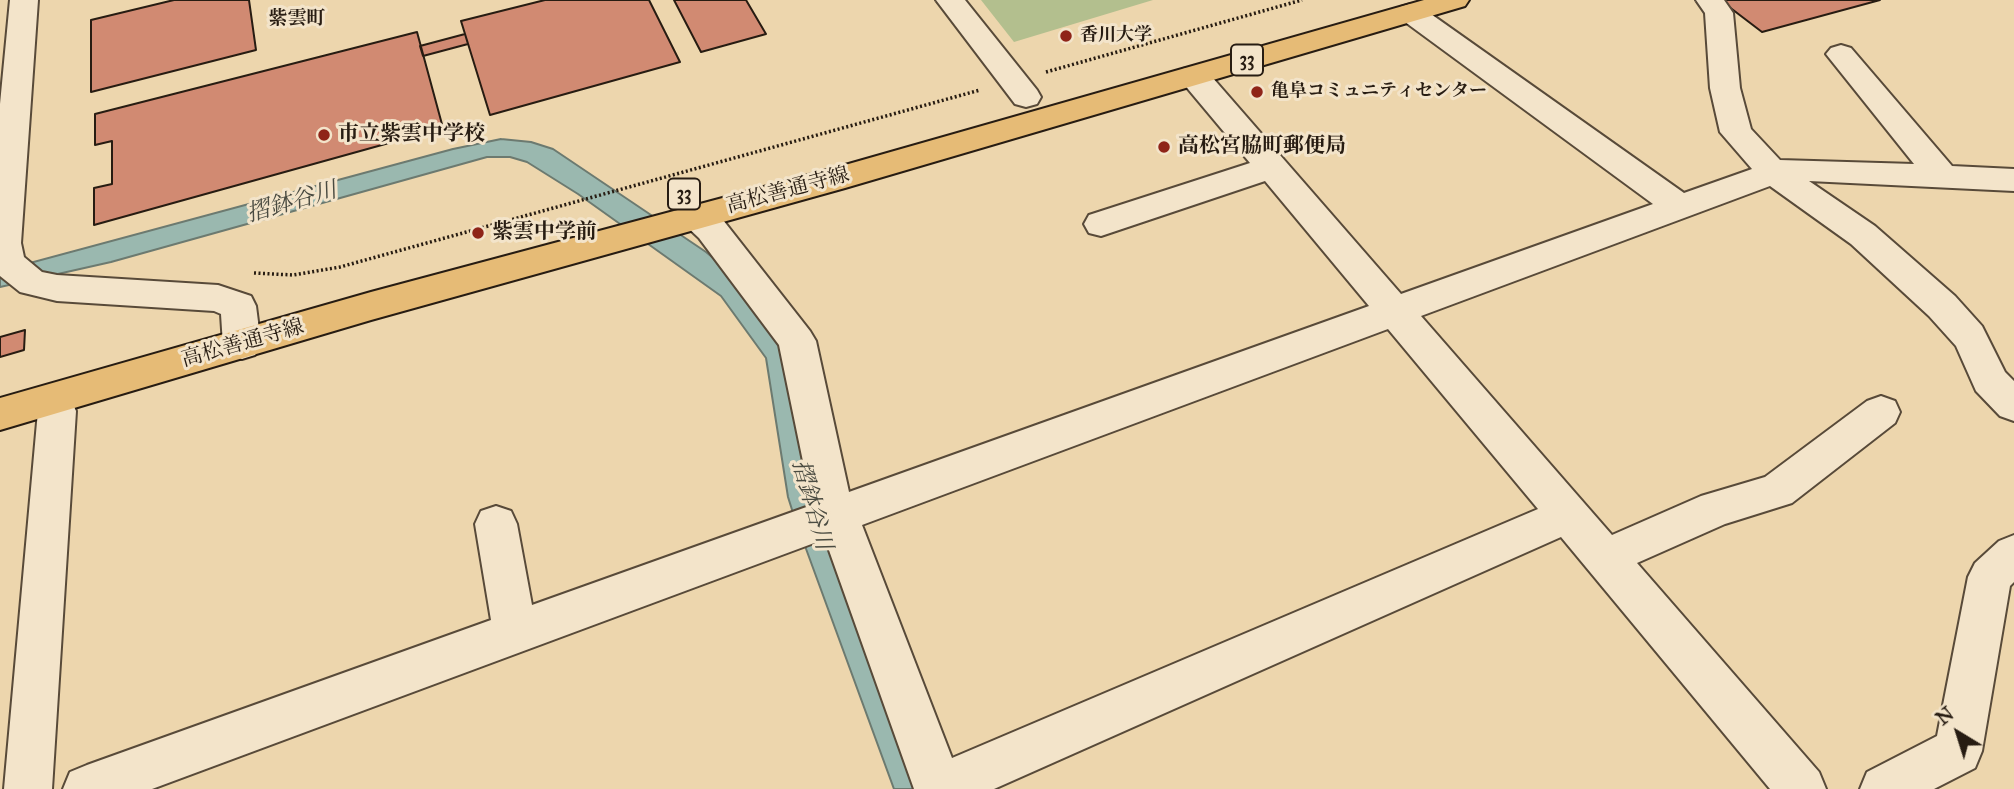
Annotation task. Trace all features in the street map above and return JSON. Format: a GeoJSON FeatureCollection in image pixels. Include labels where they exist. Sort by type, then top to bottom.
{"type":"FeatureCollection","features":[{"type":"Feature","properties":{"kind":"main road","name":"高松善通寺線"},"geometry":{"type":"LineString","coordinates":[[0,414],[240,333],[1019,89],[1368,0]]}},
{"type":"Feature","properties":{"kind":"main road","name":"高松善通寺線"},"geometry":{"type":"LineString","coordinates":[[0,390],[240,333],[833,180],[1455,0]]}},
{"type":"Feature","properties":{"kind":"street"},"geometry":{"type":"LineString","coordinates":[[24,0],[10,55],[4,189],[5,257],[21,276],[33,283],[57,288],[218,298],[237,306],[240,333]]}},
{"type":"Feature","properties":{"kind":"street"},"geometry":{"type":"LineString","coordinates":[[950,0],[1019,89]]}},
{"type":"Feature","properties":{"kind":"street"},"geometry":{"type":"LineString","coordinates":[[1710,0],[1719,13],[1725,88],[1736,132],[1774,173],[1863,234],[1942,306],[1969,336],[1989,380],[2014,405]]}},
{"type":"Feature","properties":{"kind":"street"},"geometry":{"type":"LineString","coordinates":[[1411,13],[1681,208]]}},
{"type":"Feature","properties":{"kind":"street"},"geometry":{"type":"LineString","coordinates":[[1841,54],[1943,177]]}},
{"type":"Feature","properties":{"kind":"street"},"geometry":{"type":"LineString","coordinates":[[1194,76],[1570,514],[1799,788]]}},
{"type":"Feature","properties":{"kind":"street"},"geometry":{"type":"LineString","coordinates":[[1101,223],[1273,166]]}},
{"type":"Feature","properties":{"kind":"street"},"geometry":{"type":"LineString","coordinates":[[87,789],[1774,173],[1787,169],[2014,180]]}},
{"type":"Feature","properties":{"kind":"street"},"geometry":{"type":"LineString","coordinates":[[696,216],[710,229],[797,341],[829,494],[818,521],[939,789],[1570,514]]}},
{"type":"Feature","properties":{"kind":"street"},"geometry":{"type":"LineString","coordinates":[[28,789],[57,411]]}},
{"type":"Feature","properties":{"kind":"street"},"geometry":{"type":"LineString","coordinates":[[1606,557],[1716,509],[1777,491],[1881,412]]}},
{"type":"Feature","properties":{"kind":"street"},"geometry":{"type":"LineString","coordinates":[[496,524],[515,631]]}},
{"type":"Feature","properties":{"kind":"street"},"geometry":{"type":"LineString","coordinates":[[1884,789],[1958,751],[1990,577],[2014,554]]}},
{"type":"Feature","properties":{"kind":"path"},"geometry":{"type":"LineString","coordinates":[[252,273],[293,275],[340,267],[1019,89],[1302,0]]}},
{"type":"Feature","properties":{"kind":"green space"},"geometry":{"type":"Polygon","coordinates":[[[981,0],[1153,0],[1014,42],[981,0]]]}},
{"type":"Feature","properties":{"kind":"water","name":"摺鉢谷川"},"geometry":{"type":"Polygon","coordinates":[[[501,139],[531,142],[553,149],[706,252],[718,262],[783,349],[808,492],[922,789],[894,789],[794,516],[788,497],[766,358],[721,296],[578,194],[527,162],[510,157],[487,157],[111,262],[0,287],[0,271],[453,149],[501,139]]]}},
{"type":"Feature","properties":{"kind":"building"},"geometry":{"type":"Polygon","coordinates":[[[174,0],[249,0],[256,50],[91,92],[91,20],[174,0]]]}},
{"type":"Feature","properties":{"kind":"building"},"geometry":{"type":"Polygon","coordinates":[[[545,0],[649,0],[680,62],[490,115],[461,21],[545,0]]]}},
{"type":"Feature","properties":{"kind":"building"},"geometry":{"type":"Polygon","coordinates":[[[674,0],[746,0],[766,34],[701,52],[674,0]]]}},
{"type":"Feature","properties":{"kind":"building"},"geometry":{"type":"Polygon","coordinates":[[[1720,0],[1880,0],[1762,32],[1720,0]]]}},
{"type":"Feature","properties":{"kind":"building"},"geometry":{"type":"Polygon","coordinates":[[[417,32],[443,128],[94,225],[94,188],[112,184],[112,141],[95,145],[95,114],[417,32]]]}},
{"type":"Feature","properties":{"kind":"building"},"geometry":{"type":"Polygon","coordinates":[[[465,34],[468,44],[423,56],[420,46],[465,34]]]}},
{"type":"Feature","properties":{"kind":"building"},"geometry":{"type":"Polygon","coordinates":[[[25,330],[24,350],[0,357],[0,337],[25,330]]]}},
{"type":"Feature","properties":{"kind":"place","name":"香川大学"},"geometry":{"type":"Point","coordinates":[1066,36]}},
{"type":"Feature","properties":{"kind":"place","name":"亀阜コミュニティセンター"},"geometry":{"type":"Point","coordinates":[1257,92]}},
{"type":"Feature","properties":{"kind":"place","name":"市立紫雲中学校"},"geometry":{"type":"Point","coordinates":[324,135]}},
{"type":"Feature","properties":{"kind":"place","name":"高松宮脇町郵便局"},"geometry":{"type":"Point","coordinates":[1164,147]}},
{"type":"Feature","properties":{"kind":"place","name":"紫雲中学前"},"geometry":{"type":"Point","coordinates":[478,233]}},
{"type":"Feature","properties":{"kind":"district","name":"紫雲町"},"geometry":{"type":"Point","coordinates":[297,19]}}]}
